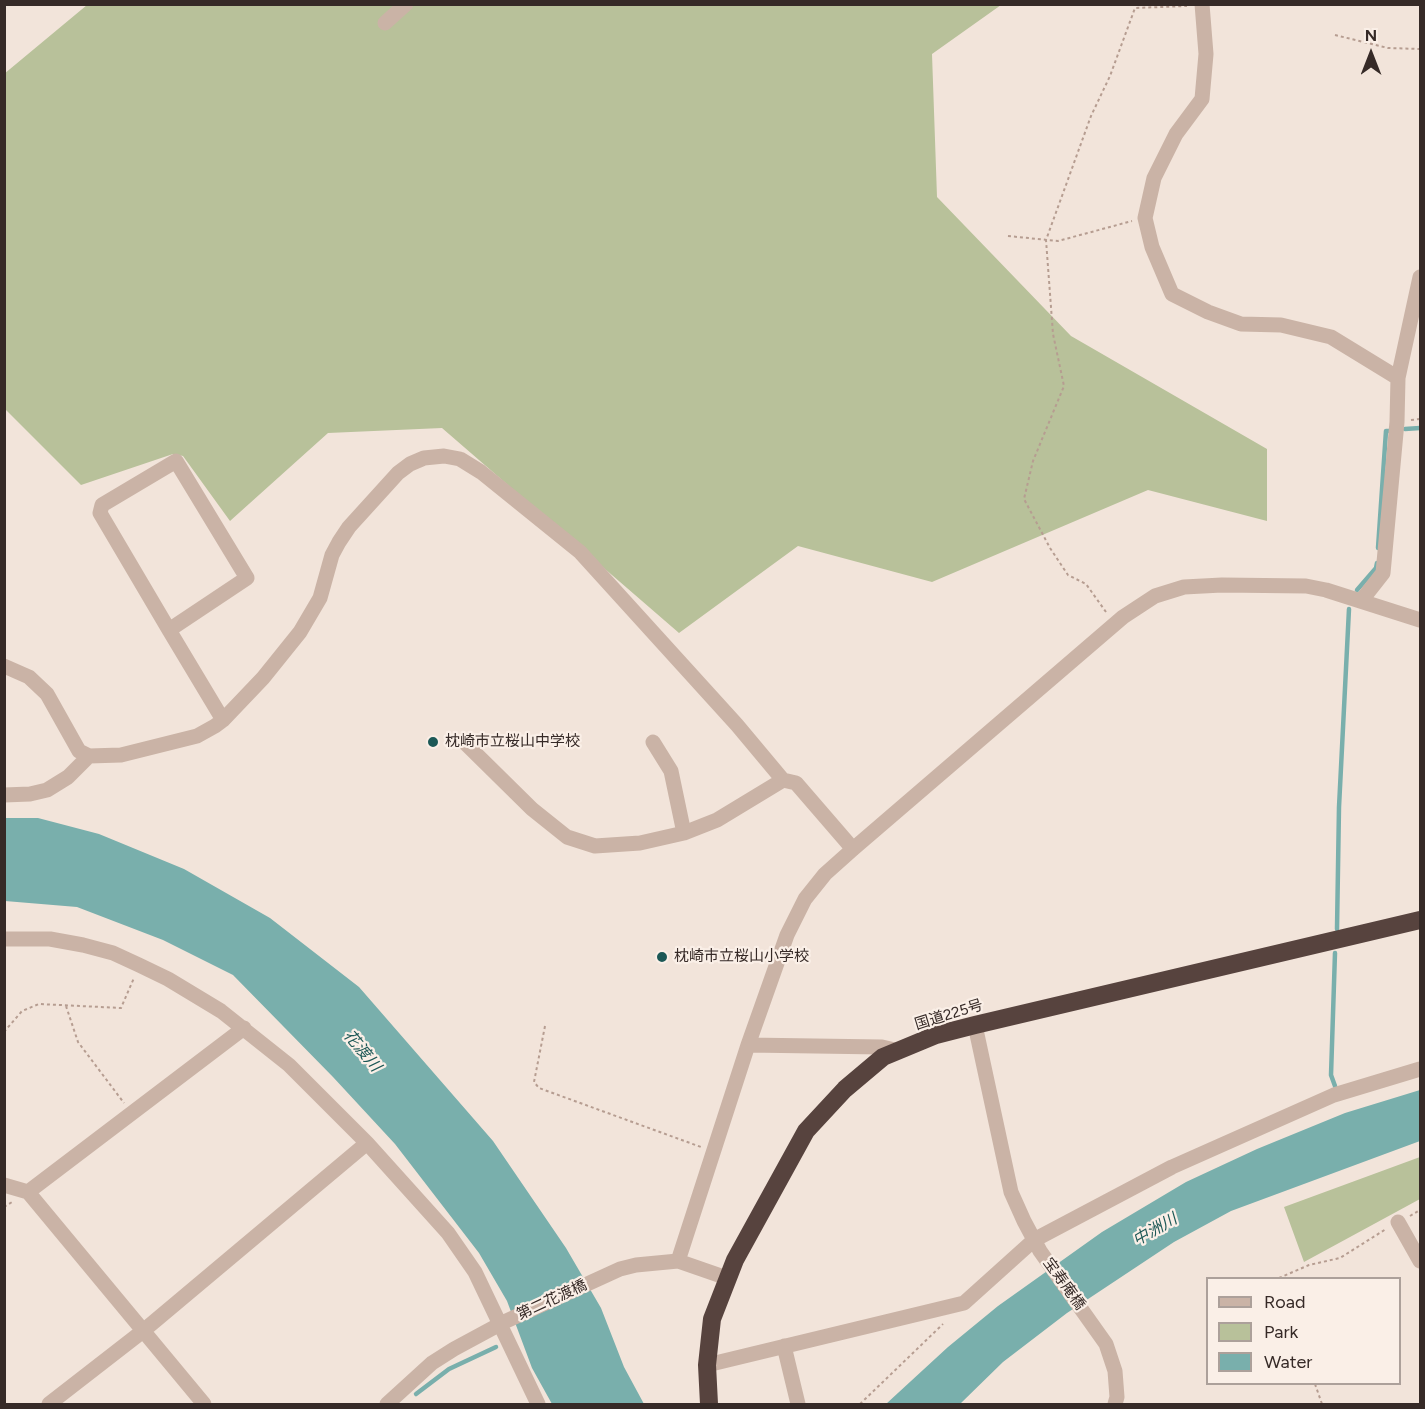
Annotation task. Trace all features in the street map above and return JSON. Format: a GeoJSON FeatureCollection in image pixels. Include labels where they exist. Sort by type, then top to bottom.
{"type":"FeatureCollection","features":[{"type":"Feature","properties":{"kind":"highway","name":"国道225号"},"geometry":{"type":"LineString","coordinates":[[709,1404],[706,1365],[712,1319],[727,1278],[806,1131],[845,1089],[884,1057],[936,1035],[975,1025],[1420,920]]}},
{"type":"Feature","properties":{"kind":"street"},"geometry":{"type":"LineString","coordinates":[[385,22],[406,4]]}},
{"type":"Feature","properties":{"kind":"street"},"geometry":{"type":"LineString","coordinates":[[1202,5],[1206,54],[1202,99],[1176,134],[1154,178],[1145,218],[1152,247],[1172,294],[1208,312],[1241,324],[1281,325],[1331,337],[1398,378]]}},
{"type":"Feature","properties":{"kind":"street"},"geometry":{"type":"LineString","coordinates":[[1361,601],[1383,573],[1397,422],[1398,378],[1420,277]]}},
{"type":"Feature","properties":{"kind":"street"},"geometry":{"type":"LineString","coordinates":[[4,666],[29,677],[46,694],[79,751],[89,756],[121,755],[197,736],[223,720],[263,678],[306,624],[320,598],[332,555],[349,528],[404,468],[424,458],[444,456],[460,459],[481,472],[580,552],[737,725],[783,780],[796,783],[853,849]]}},
{"type":"Feature","properties":{"kind":"street"},"geometry":{"type":"LineString","coordinates":[[169,630],[247,578],[176,461],[102,505],[100,513],[169,630],[223,720]]}},
{"type":"Feature","properties":{"kind":"street"},"geometry":{"type":"LineString","coordinates":[[727,1278],[678,1261],[748,1045],[787,935],[805,899],[825,874],[1115,625],[1155,596],[1184,587],[1306,586],[1420,620]]}},
{"type":"Feature","properties":{"kind":"street"},"geometry":{"type":"LineString","coordinates":[[463,741],[532,809],[567,837],[588,845],[613,846],[640,843],[684,833],[717,820],[783,780]]}},
{"type":"Feature","properties":{"kind":"street"},"geometry":{"type":"LineString","coordinates":[[653,742],[670,771],[684,833]]}},
{"type":"Feature","properties":{"kind":"street"},"geometry":{"type":"LineString","coordinates":[[4,795],[30,794],[46,790],[68,777],[89,756]]}},
{"type":"Feature","properties":{"kind":"street"},"geometry":{"type":"LineString","coordinates":[[4,939],[50,939],[83,945],[112,953],[140,965],[195,994],[244,1028],[289,1065],[367,1143],[448,1233],[475,1272],[503,1323],[538,1404]]}},
{"type":"Feature","properties":{"kind":"street","name":"宝寿庵橋"},"geometry":{"type":"LineString","coordinates":[[975,1025],[1011,1192],[1037,1245],[1106,1344],[1115,1371],[1117,1397],[1115,1404]]}},
{"type":"Feature","properties":{"kind":"street"},"geometry":{"type":"LineString","coordinates":[[28,1192],[244,1028]]}},
{"type":"Feature","properties":{"kind":"street"},"geometry":{"type":"LineString","coordinates":[[748,1045],[882,1047],[899,1050]]}},
{"type":"Feature","properties":{"kind":"street"},"geometry":{"type":"LineString","coordinates":[[706,1365],[964,1303],[1037,1245],[1172,1167],[1334,1095],[1420,1069]]}},
{"type":"Feature","properties":{"kind":"street"},"geometry":{"type":"LineString","coordinates":[[49,1404],[143,1331],[367,1143]]}},
{"type":"Feature","properties":{"kind":"street"},"geometry":{"type":"LineString","coordinates":[[4,1185],[28,1192],[204,1404]]}},
{"type":"Feature","properties":{"kind":"street"},"geometry":{"type":"LineString","coordinates":[[1398,1222],[1420,1261]]}},
{"type":"Feature","properties":{"kind":"street","name":"第二花渡橋"},"geometry":{"type":"LineString","coordinates":[[395,1402],[439,1358],[503,1323],[603,1276],[636,1265],[678,1261]]}},
{"type":"Feature","properties":{"kind":"street"},"geometry":{"type":"LineString","coordinates":[[784,1346],[798,1404]]}},
{"type":"Feature","properties":{"kind":"path"},"geometry":{"type":"LineString","coordinates":[[1115,625],[1086,584],[1068,575],[1050,548],[1024,499],[1033,461],[1064,386],[1053,334],[1046,240],[1091,116],[1110,76],[1135,8],[1202,5]]}},
{"type":"Feature","properties":{"kind":"path"},"geometry":{"type":"LineString","coordinates":[[1335,35],[1388,48],[1420,49]]}},
{"type":"Feature","properties":{"kind":"path"},"geometry":{"type":"LineString","coordinates":[[1008,236],[1058,241],[1145,218]]}},
{"type":"Feature","properties":{"kind":"path"},"geometry":{"type":"LineString","coordinates":[[4,1032],[22,1011],[39,1004],[121,1008],[140,965]]}},
{"type":"Feature","properties":{"kind":"path"},"geometry":{"type":"LineString","coordinates":[[66,1006],[78,1042],[131,1113]]}},
{"type":"Feature","properties":{"kind":"path"},"geometry":{"type":"LineString","coordinates":[[545,1026],[534,1082],[539,1088],[713,1152]]}},
{"type":"Feature","properties":{"kind":"path"},"geometry":{"type":"LineString","coordinates":[[1281,1277],[1309,1264],[1340,1258],[1420,1210]]}},
{"type":"Feature","properties":{"kind":"path"},"geometry":{"type":"LineString","coordinates":[[860,1404],[964,1303]]}},
{"type":"Feature","properties":{"kind":"path"},"geometry":{"type":"LineString","coordinates":[[1316,1385],[1322,1404]]}},
{"type":"Feature","properties":{"kind":"green space"},"geometry":{"type":"Polygon","coordinates":[[[87,5],[1001,5],[932,54],[937,197],[1071,336],[1267,449],[1267,521],[1148,490],[932,582],[798,546],[679,633],[442,428],[328,433],[230,521],[183,456],[173,454],[81,485],[5,409],[4,74],[87,5]]]}},
{"type":"Feature","properties":{"kind":"green space"},"geometry":{"type":"Polygon","coordinates":[[[1420,1157],[1420,1199],[1304,1262],[1284,1207],[1420,1157]]]}},
{"type":"Feature","properties":{"kind":"water","name":"花渡川"},"geometry":{"type":"Polygon","coordinates":[[[4,818],[38,818],[99,834],[184,869],[270,918],[359,987],[493,1141],[566,1248],[601,1308],[624,1367],[644,1404],[552,1404],[532,1368],[507,1301],[479,1253],[395,1144],[333,1077],[233,975],[163,940],[77,907],[5,901],[4,818]]]}},
{"type":"Feature","properties":{"kind":"water","name":"中洲川"},"geometry":{"type":"Polygon","coordinates":[[[1420,1090],[1420,1141],[1231,1211],[1174,1242],[1067,1313],[1003,1362],[960,1404],[886,1404],[948,1347],[998,1306],[1102,1232],[1186,1182],[1257,1149],[1345,1113],[1420,1090]]]}},
{"type":"Feature","properties":{"kind":"waterway"},"geometry":{"type":"LineString","coordinates":[[1405,429],[1420,428]]}},
{"type":"Feature","properties":{"kind":"waterway"},"geometry":{"type":"LineString","coordinates":[[1378,548],[1386,431],[1389,431]]}},
{"type":"Feature","properties":{"kind":"waterway"},"geometry":{"type":"LineString","coordinates":[[1357,590],[1376,568],[1377,563]]}},
{"type":"Feature","properties":{"kind":"waterway"},"geometry":{"type":"LineString","coordinates":[[1337,929],[1339,807],[1349,609]]}},
{"type":"Feature","properties":{"kind":"waterway"},"geometry":{"type":"LineString","coordinates":[[1335,953],[1331,1075],[1335,1086]]}},
{"type":"Feature","properties":{"kind":"waterway"},"geometry":{"type":"LineString","coordinates":[[416,1394],[449,1369],[496,1347]]}},
{"type":"Feature","properties":{"kind":"place","name":"枕崎市立桜山中学校"},"geometry":{"type":"Point","coordinates":[433,742]}},
{"type":"Feature","properties":{"kind":"place","name":"枕崎市立桜山小学校"},"geometry":{"type":"Point","coordinates":[662,957]}}]}
